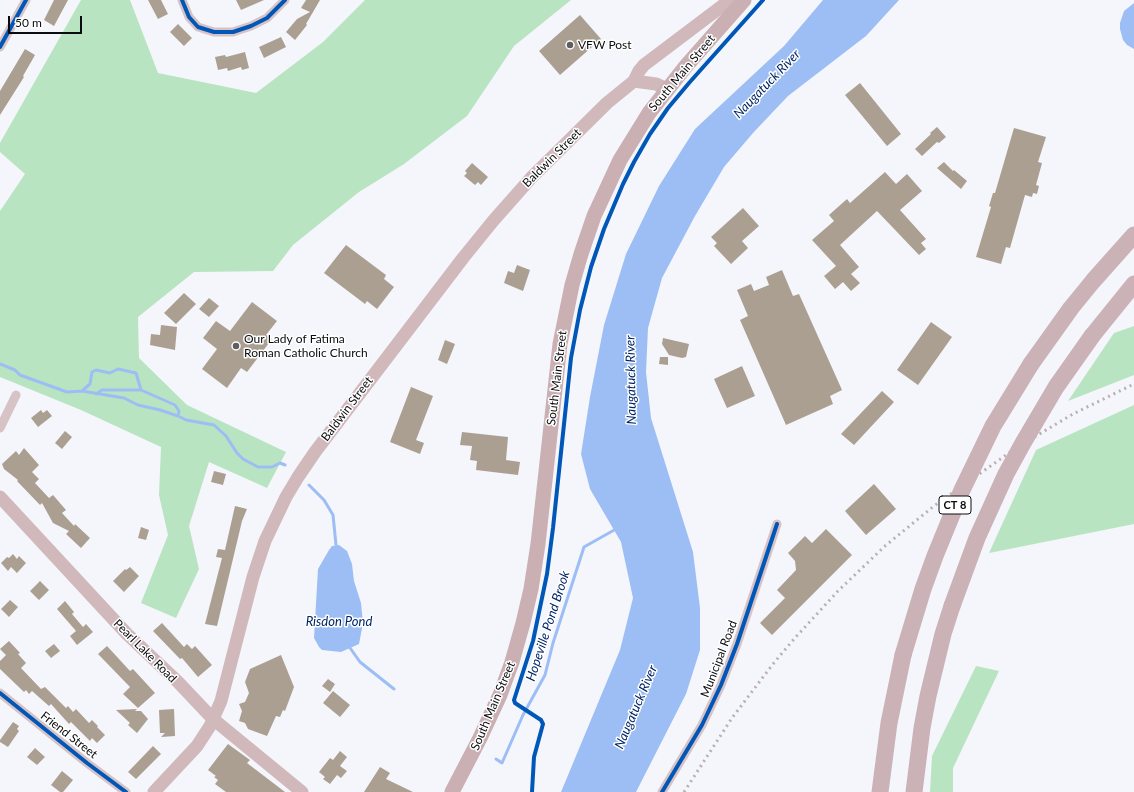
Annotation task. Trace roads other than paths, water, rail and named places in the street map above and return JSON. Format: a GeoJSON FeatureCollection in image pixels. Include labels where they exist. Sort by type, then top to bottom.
{"type":"FeatureCollection","features":[{"type":"Feature","properties":{"kind":"highway","name":"CT 8"},"geometry":{"type":"LineString","coordinates":[[880,792],[889,723],[903,655],[912,622],[932,563],[962,490],[993,426],[1031,364],[1075,302],[1134,235]]}},
{"type":"Feature","properties":{"kind":"highway","name":"CT 8"},"geometry":{"type":"LineString","coordinates":[[914,792],[922,728],[937,656],[952,606],[977,538],[1022,443],[1056,387],[1092,336],[1134,284]]}},
{"type":"Feature","properties":{"kind":"main road","name":"Baldwin Street"},"geometry":{"type":"LineString","coordinates":[[154,792],[200,741],[214,719],[221,701],[260,553],[279,510],[304,467],[421,311],[493,220],[558,151],[607,103],[634,81],[644,66],[730,0]]}},
{"type":"Feature","properties":{"kind":"main road","name":"South Main Street"},"geometry":{"type":"LineString","coordinates":[[452,792],[500,695],[514,656],[527,609],[534,575],[538,544],[560,344],[572,285],[584,244],[598,205],[620,160],[641,124],[667,88],[744,0]]}},
{"type":"Feature","properties":{"kind":"main road"},"geometry":{"type":"LineString","coordinates":[[634,81],[656,84],[667,88]]}},
{"type":"Feature","properties":{"kind":"main road","name":"Pearl Lake Road"},"geometry":{"type":"LineString","coordinates":[[0,497],[128,634],[214,719],[302,792]]}},
{"type":"Feature","properties":{"kind":"street"},"geometry":{"type":"LineString","coordinates":[[0,47],[26,0]]}},
{"type":"Feature","properties":{"kind":"street"},"geometry":{"type":"LineString","coordinates":[[182,0],[189,17],[198,26],[214,32],[233,32],[251,26],[267,18],[285,0]]}},
{"type":"Feature","properties":{"kind":"street"},"geometry":{"type":"LineString","coordinates":[[0,428],[16,395]]}},
{"type":"Feature","properties":{"kind":"street","name":"Municipal Road"},"geometry":{"type":"LineString","coordinates":[[662,792],[702,725],[721,685],[737,644],[777,524]]}},
{"type":"Feature","properties":{"kind":"street","name":"Friend Street"},"geometry":{"type":"LineString","coordinates":[[0,693],[87,763],[126,792]]}},
{"type":"Feature","properties":{"kind":"water","name":"Naugatuck River"},"geometry":{"type":"Polygon","coordinates":[[[823,0],[899,0],[866,36],[788,96],[753,133],[724,167],[695,216],[662,278],[648,328],[646,372],[651,418],[693,552],[700,608],[700,650],[686,694],[636,792],[561,792],[620,650],[633,598],[621,542],[590,489],[581,454],[604,325],[626,254],[659,186],[695,129],[784,46],[823,0]]]}},
{"type":"Feature","properties":{"kind":"water"},"geometry":{"type":"Polygon","coordinates":[[[1134,3],[1134,49],[1127,45],[1123,40],[1120,23],[1124,11],[1134,3]]]}},
{"type":"Feature","properties":{"kind":"water","name":"Risdon Pond"},"geometry":{"type":"Polygon","coordinates":[[[339,545],[347,551],[352,564],[354,581],[361,603],[363,623],[359,644],[341,652],[322,650],[314,638],[318,569],[332,546],[339,545]]]}},
{"type":"Feature","properties":{"kind":"waterway","name":"Hopeville Pond Brook"},"geometry":{"type":"LineString","coordinates":[[0,364],[15,370],[20,375],[67,392],[82,391],[90,384],[92,372],[96,370],[110,373],[118,369],[136,373],[141,390],[175,405],[179,411],[178,416],[186,420],[214,425],[226,436],[237,453],[243,459],[258,467],[272,467],[280,463],[285,465]]}},
{"type":"Feature","properties":{"kind":"waterway"},"geometry":{"type":"LineString","coordinates":[[96,394],[102,390],[141,390]]}},
{"type":"Feature","properties":{"kind":"waterway"},"geometry":{"type":"LineString","coordinates":[[82,391],[124,398],[138,405],[178,416]]}},
{"type":"Feature","properties":{"kind":"waterway","name":"Hopeville Pond Brook"},"geometry":{"type":"LineString","coordinates":[[309,485],[324,500],[333,515],[336,545],[338,548]]}},
{"type":"Feature","properties":{"kind":"waterway","name":"Hopeville Pond Brook"},"geometry":{"type":"LineString","coordinates":[[496,759],[502,763],[523,715],[545,675],[553,643],[584,547],[616,529]]}},
{"type":"Feature","properties":{"kind":"waterway","name":"Hopeville Pond Brook"},"geometry":{"type":"LineString","coordinates":[[348,645],[360,662],[394,689]]}},
{"type":"Feature","properties":{"kind":"railway"},"geometry":{"type":"LineString","coordinates":[[684,792],[732,718],[773,664],[838,591],[885,546],[934,506],[1016,448],[1073,414],[1134,384]]}},
{"type":"Feature","properties":{"kind":"place","name":"VFW Post"},"geometry":{"type":"Point","coordinates":[570,45]}},
{"type":"Feature","properties":{"kind":"place","name":"Our Lady of Fatima Roman Catholic Church"},"geometry":{"type":"Point","coordinates":[236,346]}}]}
